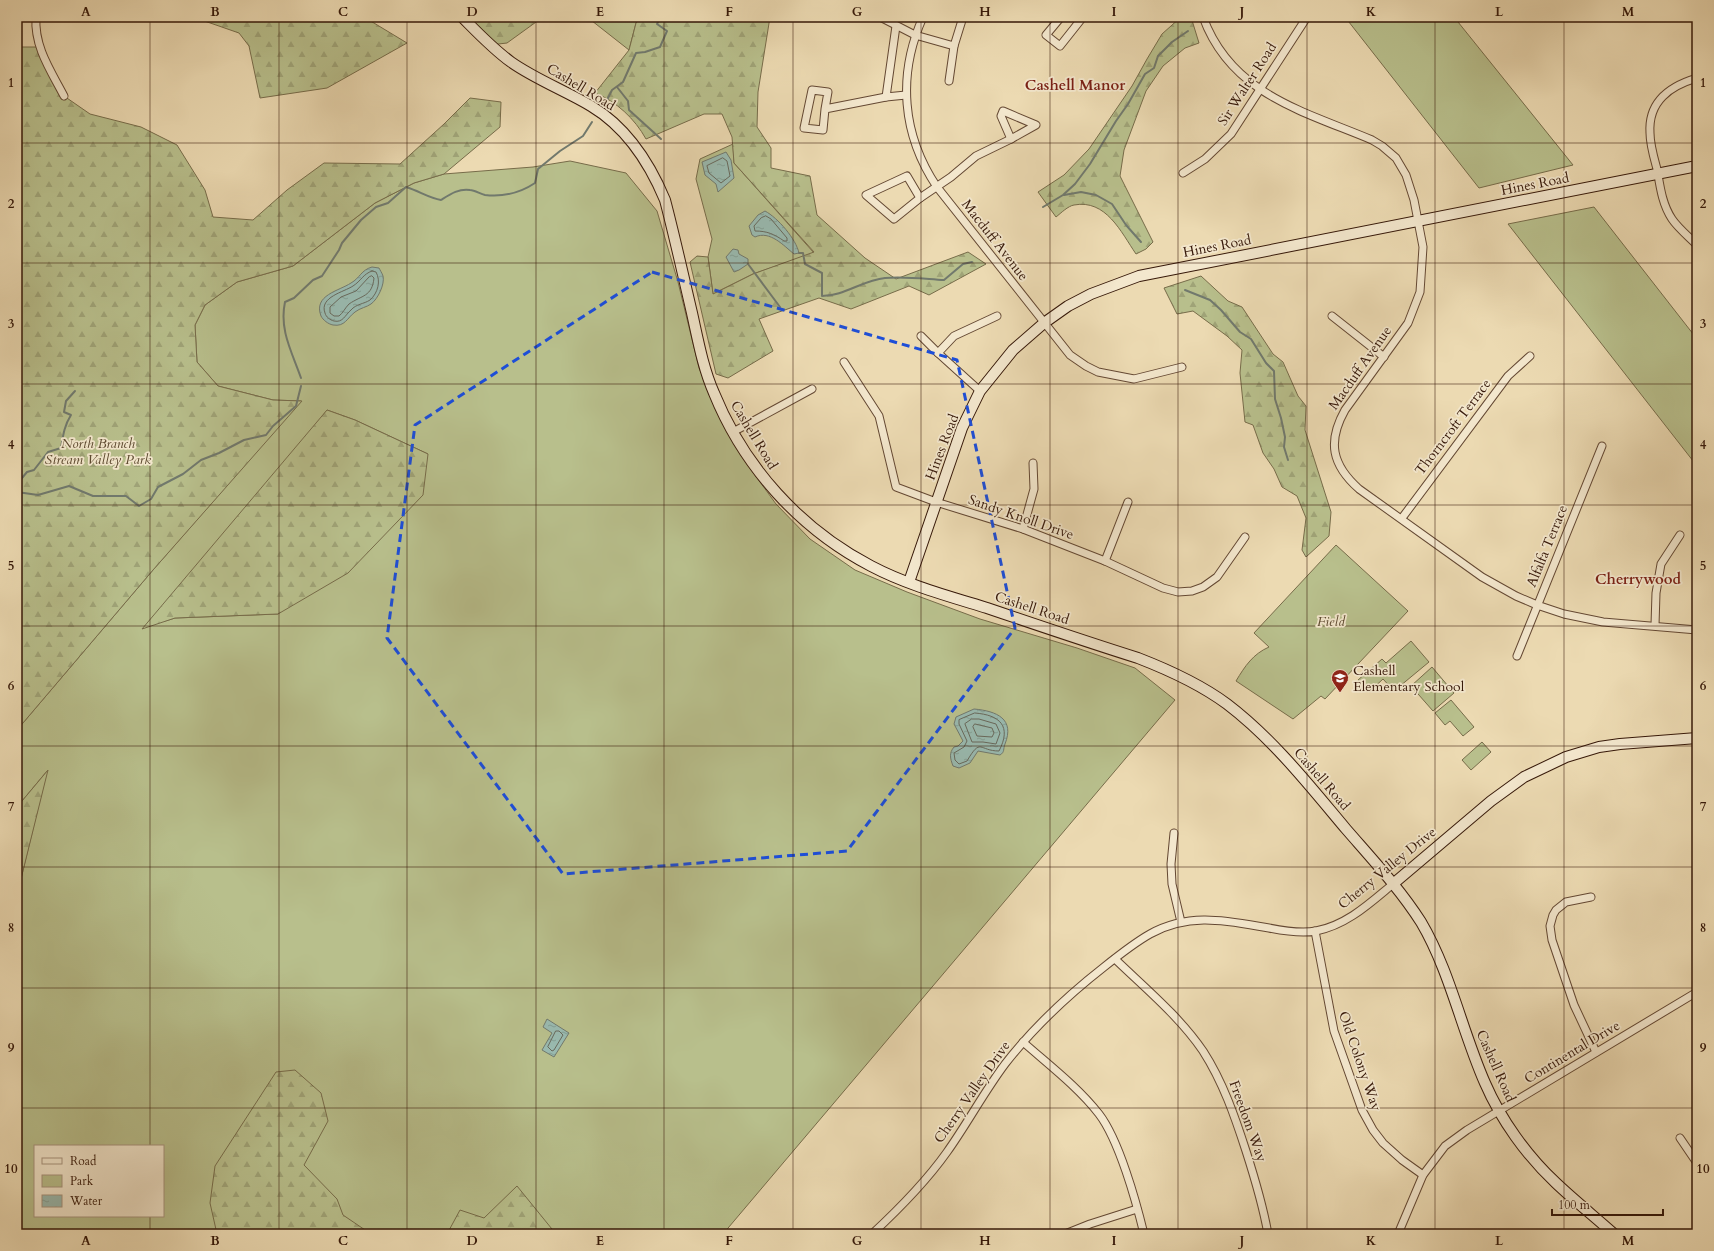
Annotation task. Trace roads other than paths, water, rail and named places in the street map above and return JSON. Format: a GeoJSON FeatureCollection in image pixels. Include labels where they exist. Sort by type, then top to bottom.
{"type":"FeatureCollection","features":[{"type":"Feature","properties":{"kind":"street"},"geometry":{"type":"LineString","coordinates":[[36,17],[35,30],[39,47],[64,96]]}},
{"type":"Feature","properties":{"kind":"street","name":"Cashell Road"},"geometry":{"type":"LineString","coordinates":[[462,17],[490,45],[512,63],[592,107],[619,128],[635,146],[656,179],[665,200],[705,366],[714,393],[733,432],[753,465],[772,489],[801,518],[826,539],[872,566],[909,582],[1138,658],[1179,676],[1226,703],[1263,733],[1393,884],[1421,923],[1438,956],[1475,1059],[1499,1111],[1527,1151],[1556,1183],[1614,1234]]}},
{"type":"Feature","properties":{"kind":"street"},"geometry":{"type":"LineString","coordinates":[[880,17],[915,35],[954,46]]}},
{"type":"Feature","properties":{"kind":"street","name":"Macduff Avenue"},"geometry":{"type":"LineString","coordinates":[[923,17],[915,35],[908,62],[906,95],[910,126],[917,151],[937,187],[1044,323],[1070,354],[1086,366],[1098,372],[1134,379],[1182,367]]}},
{"type":"Feature","properties":{"kind":"street"},"geometry":{"type":"LineString","coordinates":[[949,81],[954,46],[964,17]]}},
{"type":"Feature","properties":{"kind":"street"},"geometry":{"type":"LineString","coordinates":[[1061,17],[1046,35],[1060,46],[1083,17]]}},
{"type":"Feature","properties":{"kind":"street","name":"Macduff Avenue"},"geometry":{"type":"LineString","coordinates":[[1203,17],[1217,47],[1233,68],[1259,90],[1284,103],[1372,140],[1396,158],[1406,175],[1414,200],[1424,255],[1420,292],[1408,324],[1345,410],[1336,425],[1334,449],[1337,461],[1347,478],[1359,489],[1402,518],[1482,577],[1516,596],[1564,614],[1603,622],[1655,625],[1697,630]]}},
{"type":"Feature","properties":{"kind":"street","name":"Sir Walter Road"},"geometry":{"type":"LineString","coordinates":[[1182,173],[1205,159],[1231,134],[1307,17]]}},
{"type":"Feature","properties":{"kind":"street"},"geometry":{"type":"LineString","coordinates":[[886,97],[896,26]]}},
{"type":"Feature","properties":{"kind":"street"},"geometry":{"type":"LineString","coordinates":[[1697,78],[1682,82],[1664,93],[1654,109],[1650,121],[1650,134],[1663,201],[1672,219],[1697,245]]}},
{"type":"Feature","properties":{"kind":"street"},"geometry":{"type":"LineString","coordinates":[[812,90],[828,92],[825,109],[823,130],[804,128],[812,90]]}},
{"type":"Feature","properties":{"kind":"street"},"geometry":{"type":"LineString","coordinates":[[825,109],[886,97],[906,95]]}},
{"type":"Feature","properties":{"kind":"street"},"geometry":{"type":"LineString","coordinates":[[920,198],[907,176],[866,195],[894,219],[976,156],[1011,139],[1036,125],[1003,111],[1001,116],[1011,139]]}},
{"type":"Feature","properties":{"kind":"street","name":"Hines Road"},"geometry":{"type":"LineString","coordinates":[[909,582],[962,428],[980,392],[1013,350],[1044,323],[1068,306],[1091,294],[1139,276],[1697,166]]}},
{"type":"Feature","properties":{"kind":"street"},"geometry":{"type":"LineString","coordinates":[[938,353],[954,336],[997,316]]}},
{"type":"Feature","properties":{"kind":"street"},"geometry":{"type":"LineString","coordinates":[[1332,316],[1384,356]]}},
{"type":"Feature","properties":{"kind":"street"},"geometry":{"type":"LineString","coordinates":[[921,336],[980,392]]}},
{"type":"Feature","properties":{"kind":"street","name":"Thorncroft Terrace"},"geometry":{"type":"LineString","coordinates":[[1402,518],[1508,376],[1530,356]]}},
{"type":"Feature","properties":{"kind":"street","name":"Sandy Knoll Drive"},"geometry":{"type":"LineString","coordinates":[[844,362],[879,416],[896,487],[936,502],[1023,529],[1104,561],[1163,588],[1178,592],[1192,591],[1217,577],[1246,537]]}},
{"type":"Feature","properties":{"kind":"street"},"geometry":{"type":"LineString","coordinates":[[733,432],[812,389]]}},
{"type":"Feature","properties":{"kind":"street","name":"Alfalfa Terrace"},"geometry":{"type":"LineString","coordinates":[[1517,656],[1602,446]]}},
{"type":"Feature","properties":{"kind":"street"},"geometry":{"type":"LineString","coordinates":[[1023,529],[1034,489],[1033,463]]}},
{"type":"Feature","properties":{"kind":"street"},"geometry":{"type":"LineString","coordinates":[[1104,561],[1128,502]]}},
{"type":"Feature","properties":{"kind":"street"},"geometry":{"type":"LineString","coordinates":[[1655,625],[1656,593],[1661,564],[1680,535]]}},
{"type":"Feature","properties":{"kind":"street","name":"Cherry Valley Drive"},"geometry":{"type":"LineString","coordinates":[[872,1234],[897,1211],[929,1176],[961,1132],[994,1079],[1023,1042],[1065,999],[1114,959],[1150,934],[1164,927],[1181,922],[1215,919],[1282,931],[1315,932],[1330,927],[1360,911],[1491,801],[1524,777],[1566,757],[1599,747],[1697,738]]}},
{"type":"Feature","properties":{"kind":"street"},"geometry":{"type":"LineString","coordinates":[[1174,833],[1171,864],[1172,884],[1181,922]]}},
{"type":"Feature","properties":{"kind":"street"},"geometry":{"type":"LineString","coordinates":[[1591,897],[1566,902],[1556,910],[1550,926],[1552,940],[1574,1005],[1596,1052]]}},
{"type":"Feature","properties":{"kind":"street","name":"Old Colony Way"},"geometry":{"type":"LineString","coordinates":[[1315,932],[1334,1031],[1362,1110],[1370,1126],[1383,1143],[1402,1160],[1423,1175]]}},
{"type":"Feature","properties":{"kind":"street","name":"Freedom Way"},"geometry":{"type":"LineString","coordinates":[[1114,959],[1182,1024],[1203,1052],[1223,1087],[1236,1120],[1256,1182],[1268,1234]]}},
{"type":"Feature","properties":{"kind":"street","name":"Continental Drive"},"geometry":{"type":"LineString","coordinates":[[1398,1234],[1423,1175],[1445,1146],[1467,1130],[1697,992]]}},
{"type":"Feature","properties":{"kind":"street"},"geometry":{"type":"LineString","coordinates":[[1023,1042],[1076,1088],[1100,1115],[1116,1147],[1144,1234]]}},
{"type":"Feature","properties":{"kind":"street"},"geometry":{"type":"LineString","coordinates":[[1680,1138],[1697,1163]]}},
{"type":"Feature","properties":{"kind":"street"},"geometry":{"type":"LineString","coordinates":[[1065,1234],[1090,1224],[1137,1210]]}},
{"type":"Feature","properties":{"kind":"water"},"geometry":{"type":"Polygon","coordinates":[[[726,152],[731,160],[734,178],[718,192],[716,184],[705,175],[702,162],[726,152]]]}},
{"type":"Feature","properties":{"kind":"water"},"geometry":{"type":"Polygon","coordinates":[[[765,211],[786,229],[799,253],[794,254],[771,237],[761,235],[755,237],[752,235],[749,226],[758,215],[765,211]]]}},
{"type":"Feature","properties":{"kind":"water"},"geometry":{"type":"Polygon","coordinates":[[[733,249],[738,250],[739,254],[748,259],[748,264],[734,272],[726,257],[733,249]]]}},
{"type":"Feature","properties":{"kind":"water"},"geometry":{"type":"Polygon","coordinates":[[[372,267],[379,268],[383,275],[383,283],[374,302],[352,314],[346,322],[340,325],[329,324],[324,320],[321,316],[320,309],[324,298],[334,291],[351,283],[365,270],[372,267]]]}},
{"type":"Feature","properties":{"kind":"water"},"geometry":{"type":"Polygon","coordinates":[[[974,709],[997,714],[1006,722],[1008,728],[1003,752],[1000,755],[978,751],[970,763],[959,768],[953,766],[951,754],[952,749],[963,741],[954,724],[956,717],[974,709]]]}},
{"type":"Feature","properties":{"kind":"water"},"geometry":{"type":"Polygon","coordinates":[[[547,1019],[569,1033],[554,1057],[542,1050],[552,1033],[543,1027],[547,1019]]]}},
{"type":"Feature","properties":{"kind":"waterway"},"geometry":{"type":"LineString","coordinates":[[606,102],[612,90],[623,82],[636,53],[645,52],[660,47],[667,31],[657,24],[661,17]]}},
{"type":"Feature","properties":{"kind":"waterway"},"geometry":{"type":"LineString","coordinates":[[1043,207],[1063,195],[1075,184],[1090,164],[1145,74],[1154,68],[1158,56],[1172,42],[1188,31]]}},
{"type":"Feature","properties":{"kind":"waterway"},"geometry":{"type":"LineString","coordinates":[[617,87],[628,101],[629,110],[661,139]]}},
{"type":"Feature","properties":{"kind":"waterway"},"geometry":{"type":"LineString","coordinates":[[301,378],[287,341],[284,322],[285,302],[294,298],[313,280],[322,276],[342,243],[361,220],[376,207],[388,203],[406,187],[432,198],[441,200],[454,192],[462,190],[472,190],[485,195],[505,195],[523,189],[535,183],[538,169],[560,151],[583,136],[592,122]]}},
{"type":"Feature","properties":{"kind":"waterway"},"geometry":{"type":"LineString","coordinates":[[1064,195],[1081,192],[1096,195],[1112,204],[1126,225],[1141,242]]}},
{"type":"Feature","properties":{"kind":"waterway"},"geometry":{"type":"LineString","coordinates":[[799,253],[803,253],[805,264],[822,273],[822,296],[846,291],[877,279],[892,277],[944,280],[963,264],[972,262]]}},
{"type":"Feature","properties":{"kind":"waterway"},"geometry":{"type":"LineString","coordinates":[[748,264],[780,307]]}},
{"type":"Feature","properties":{"kind":"waterway"},"geometry":{"type":"LineString","coordinates":[[1185,290],[1210,300],[1221,310],[1240,332],[1251,339],[1266,363],[1274,371],[1275,399],[1281,418],[1285,437],[1284,447],[1288,460]]}},
{"type":"Feature","properties":{"kind":"waterway"},"geometry":{"type":"LineString","coordinates":[[17,492],[38,495],[69,486],[93,496],[126,496],[139,506],[151,499],[158,487],[183,474],[201,460],[219,453],[244,440],[266,435],[273,426],[296,406],[301,386]]}},
{"type":"Feature","properties":{"kind":"waterway"},"geometry":{"type":"LineString","coordinates":[[17,484],[27,472],[34,470],[48,452],[61,448],[65,427],[71,415],[64,412],[66,401],[75,391]]}},
{"type":"Feature","properties":{"kind":"place","name":"Cashell Elementary School"},"geometry":{"type":"Point","coordinates":[1340,693]}},
{"type":"Feature","properties":{"kind":"district","name":"Cashell Manor"},"geometry":{"type":"Point","coordinates":[1075,85]}},
{"type":"Feature","properties":{"kind":"district","name":"Cherrywood"},"geometry":{"type":"Point","coordinates":[1638,579]}},
{"type":"Feature","properties":{"kind":"park label","name":"North Branch Stream Valley Park"},"geometry":{"type":"Point","coordinates":[98,452]}},
{"type":"Feature","properties":{"kind":"park label","name":"Field"},"geometry":{"type":"Point","coordinates":[1331,621]}}]}
